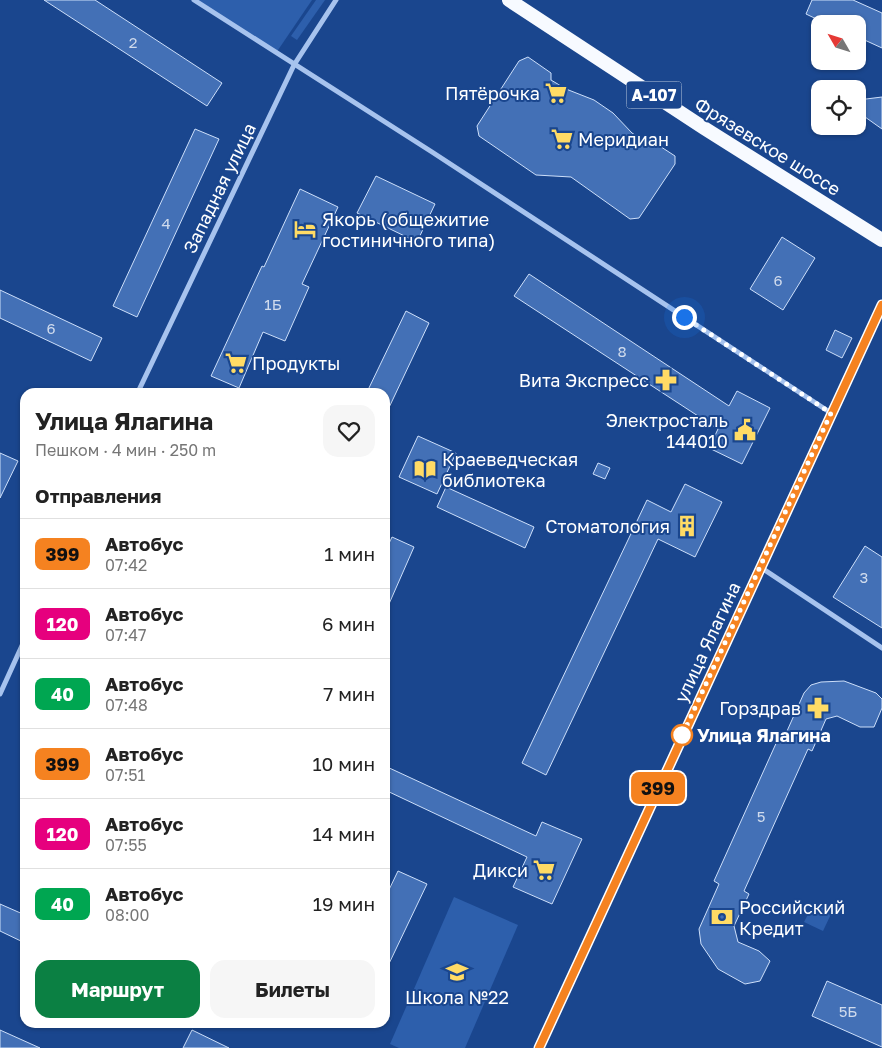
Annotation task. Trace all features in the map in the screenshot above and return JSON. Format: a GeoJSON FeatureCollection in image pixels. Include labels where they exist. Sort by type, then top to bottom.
{"type":"FeatureCollection","features":[{"type":"Feature","properties":{"kind":"highway","name":"Фрязевское шоссе"},"geometry":{"type":"LineString","coordinates":[[509,0],[704,128],[882,240]]}},
{"type":"Feature","properties":{"kind":"street"},"geometry":{"type":"LineString","coordinates":[[194,0],[440,157],[831,413]]}},
{"type":"Feature","properties":{"kind":"street","name":"Западная улица"},"geometry":{"type":"LineString","coordinates":[[140,388],[294,65],[336,0]]}},
{"type":"Feature","properties":{"kind":"street","name":"улица Ялагина"},"geometry":{"type":"LineString","coordinates":[[539,1048],[882,305]]}},
{"type":"Feature","properties":{"kind":"street"},"geometry":{"type":"LineString","coordinates":[[760,567],[882,648]]}},
{"type":"Feature","properties":{"kind":"street"},"geometry":{"type":"LineString","coordinates":[[0,694],[20,650]]}},
{"type":"Feature","properties":{"kind":"shaded area"},"geometry":{"type":"Polygon","coordinates":[[[196,0],[312,0],[276,53],[196,0]]]}},
{"type":"Feature","properties":{"kind":"shaded area"},"geometry":{"type":"Polygon","coordinates":[[[316,0],[325,0],[297,40],[291,36],[316,0]]]}},
{"type":"Feature","properties":{"kind":"shaded area"},"geometry":{"type":"Polygon","coordinates":[[[454,897],[518,925],[465,1048],[399,1048],[390,1044],[454,897]]]}},
{"type":"Feature","properties":{"kind":"shaded area"},"geometry":{"type":"Polygon","coordinates":[[[814,903],[832,912],[823,931],[804,922],[814,903]]]}},
{"type":"Feature","properties":{"kind":"building"},"geometry":{"type":"Polygon","coordinates":[[[44,0],[95,0],[222,83],[207,106],[44,0]]]}},
{"type":"Feature","properties":{"kind":"building"},"geometry":{"type":"Polygon","coordinates":[[[812,0],[853,0],[882,13],[882,48],[866,41],[866,15],[811,16],[806,14],[812,0]]]}},
{"type":"Feature","properties":{"kind":"building","name":"Меридиан"},"geometry":{"type":"Polygon","coordinates":[[[528,57],[551,73],[551,80],[566,89],[594,100],[613,113],[632,133],[647,143],[652,141],[675,156],[675,164],[639,218],[630,219],[571,177],[536,175],[479,136],[477,126],[519,61],[528,57]]]}},
{"type":"Feature","properties":{"kind":"building"},"geometry":{"type":"Polygon","coordinates":[[[882,97],[882,129],[866,118],[866,99],[882,97]]]}},
{"type":"Feature","properties":{"kind":"building"},"geometry":{"type":"Polygon","coordinates":[[[195,129],[219,139],[137,317],[113,306],[195,129]]]}},
{"type":"Feature","properties":{"kind":"building"},"geometry":{"type":"Polygon","coordinates":[[[376,176],[435,204],[417,242],[357,213],[376,176]]]}},
{"type":"Feature","properties":{"kind":"building"},"geometry":{"type":"Polygon","coordinates":[[[300,189],[338,207],[302,284],[309,287],[285,341],[263,332],[239,388],[211,376],[300,189]]]}},
{"type":"Feature","properties":{"kind":"building"},"geometry":{"type":"Polygon","coordinates":[[[782,237],[815,258],[783,310],[750,289],[782,237]]]}},
{"type":"Feature","properties":{"kind":"building"},"geometry":{"type":"Polygon","coordinates":[[[529,274],[729,406],[737,391],[770,408],[742,464],[709,448],[718,429],[514,296],[529,274]]]}},
{"type":"Feature","properties":{"kind":"building"},"geometry":{"type":"Polygon","coordinates":[[[0,290],[102,338],[91,361],[0,318],[0,290]]]}},
{"type":"Feature","properties":{"kind":"building"},"geometry":{"type":"Polygon","coordinates":[[[406,311],[429,323],[390,405],[390,388],[369,388],[406,311]]]}},
{"type":"Feature","properties":{"kind":"building"},"geometry":{"type":"Polygon","coordinates":[[[835,330],[852,338],[842,358],[826,350],[835,330]]]}},
{"type":"Feature","properties":{"kind":"building"},"geometry":{"type":"Polygon","coordinates":[[[418,436],[456,453],[437,494],[399,477],[418,436]]]}},
{"type":"Feature","properties":{"kind":"building"},"geometry":{"type":"Polygon","coordinates":[[[0,453],[18,461],[0,498],[0,453]]]}},
{"type":"Feature","properties":{"kind":"building"},"geometry":{"type":"Polygon","coordinates":[[[598,463],[610,468],[605,479],[593,474],[598,463]]]}},
{"type":"Feature","properties":{"kind":"building"},"geometry":{"type":"Polygon","coordinates":[[[685,484],[722,502],[695,557],[658,539],[546,775],[522,763],[647,500],[671,512],[685,484]]]}},
{"type":"Feature","properties":{"kind":"building"},"geometry":{"type":"Polygon","coordinates":[[[446,487],[534,527],[525,548],[437,507],[446,487]]]}},
{"type":"Feature","properties":{"kind":"building"},"geometry":{"type":"Polygon","coordinates":[[[392,537],[414,547],[390,602],[390,541],[392,537]]]}},
{"type":"Feature","properties":{"kind":"building"},"geometry":{"type":"Polygon","coordinates":[[[865,546],[882,557],[882,628],[833,597],[865,546]]]}},
{"type":"Feature","properties":{"kind":"building"},"geometry":{"type":"Polygon","coordinates":[[[844,681],[876,693],[882,699],[882,708],[874,727],[860,727],[837,716],[826,719],[812,751],[808,749],[744,891],[749,894],[734,926],[738,942],[759,951],[770,961],[760,981],[745,984],[718,969],[701,944],[699,929],[719,884],[714,881],[778,739],[783,740],[804,693],[811,685],[821,682],[844,681]]]}},
{"type":"Feature","properties":{"kind":"building"},"geometry":{"type":"Polygon","coordinates":[[[390,768],[536,836],[542,822],[582,839],[552,904],[513,887],[527,857],[390,792],[390,768]]]}},
{"type":"Feature","properties":{"kind":"building"},"geometry":{"type":"Polygon","coordinates":[[[398,871],[427,884],[390,962],[390,888],[398,871]]]}},
{"type":"Feature","properties":{"kind":"building"},"geometry":{"type":"Polygon","coordinates":[[[0,904],[20,913],[20,941],[0,931],[0,904]]]}},
{"type":"Feature","properties":{"kind":"building"},"geometry":{"type":"Polygon","coordinates":[[[827,981],[882,1005],[882,1047],[812,1016],[827,981]]]}},
{"type":"Feature","properties":{"kind":"building"},"geometry":{"type":"Polygon","coordinates":[[[0,1030],[40,1048],[0,1048],[0,1030]]]}},
{"type":"Feature","properties":{"kind":"building"},"geometry":{"type":"Polygon","coordinates":[[[192,1030],[229,1048],[183,1048],[192,1030]]]}},
{"type":"Feature","properties":{"kind":"bus line","name":"399"},"geometry":{"type":"LineString","coordinates":[[539,1048],[882,305]]}},
{"type":"Feature","properties":{"kind":"place","name":"Пятёрочка"},"geometry":{"type":"Point","coordinates":[556,93]}},
{"type":"Feature","properties":{"kind":"place","name":"Меридиан"},"geometry":{"type":"Point","coordinates":[562,139]}},
{"type":"Feature","properties":{"kind":"place","name":"Якорь (общежитие гостиничного типа)"},"geometry":{"type":"Point","coordinates":[305,229]}},
{"type":"Feature","properties":{"kind":"place","name":"Продукты"},"geometry":{"type":"Point","coordinates":[236,363]}},
{"type":"Feature","properties":{"kind":"place","name":"Вита Экспресс"},"geometry":{"type":"Point","coordinates":[666,380]}},
{"type":"Feature","properties":{"kind":"place","name":"Электросталь 144010"},"geometry":{"type":"Point","coordinates":[745,430]}},
{"type":"Feature","properties":{"kind":"place","name":"Краеведческая библиотека"},"geometry":{"type":"Point","coordinates":[425,469]}},
{"type":"Feature","properties":{"kind":"place","name":"Стоматология"},"geometry":{"type":"Point","coordinates":[687,526]}},
{"type":"Feature","properties":{"kind":"place","name":"Горздрав"},"geometry":{"type":"Point","coordinates":[818,708]}},
{"type":"Feature","properties":{"kind":"place","name":"Улица Ялагина"},"geometry":{"type":"Point","coordinates":[682,735]}},
{"type":"Feature","properties":{"kind":"place","name":"Дикси"},"geometry":{"type":"Point","coordinates":[544,870]}},
{"type":"Feature","properties":{"kind":"place","name":"Российский Кредит"},"geometry":{"type":"Point","coordinates":[722,917]}},
{"type":"Feature","properties":{"kind":"place","name":"Школа №22"},"geometry":{"type":"Point","coordinates":[457,972]}},
{"type":"Feature","properties":{"kind":"route"},"geometry":{"type":"LineString","coordinates":[[682,735],[681,738],[831,413],[684,317]]}}]}
